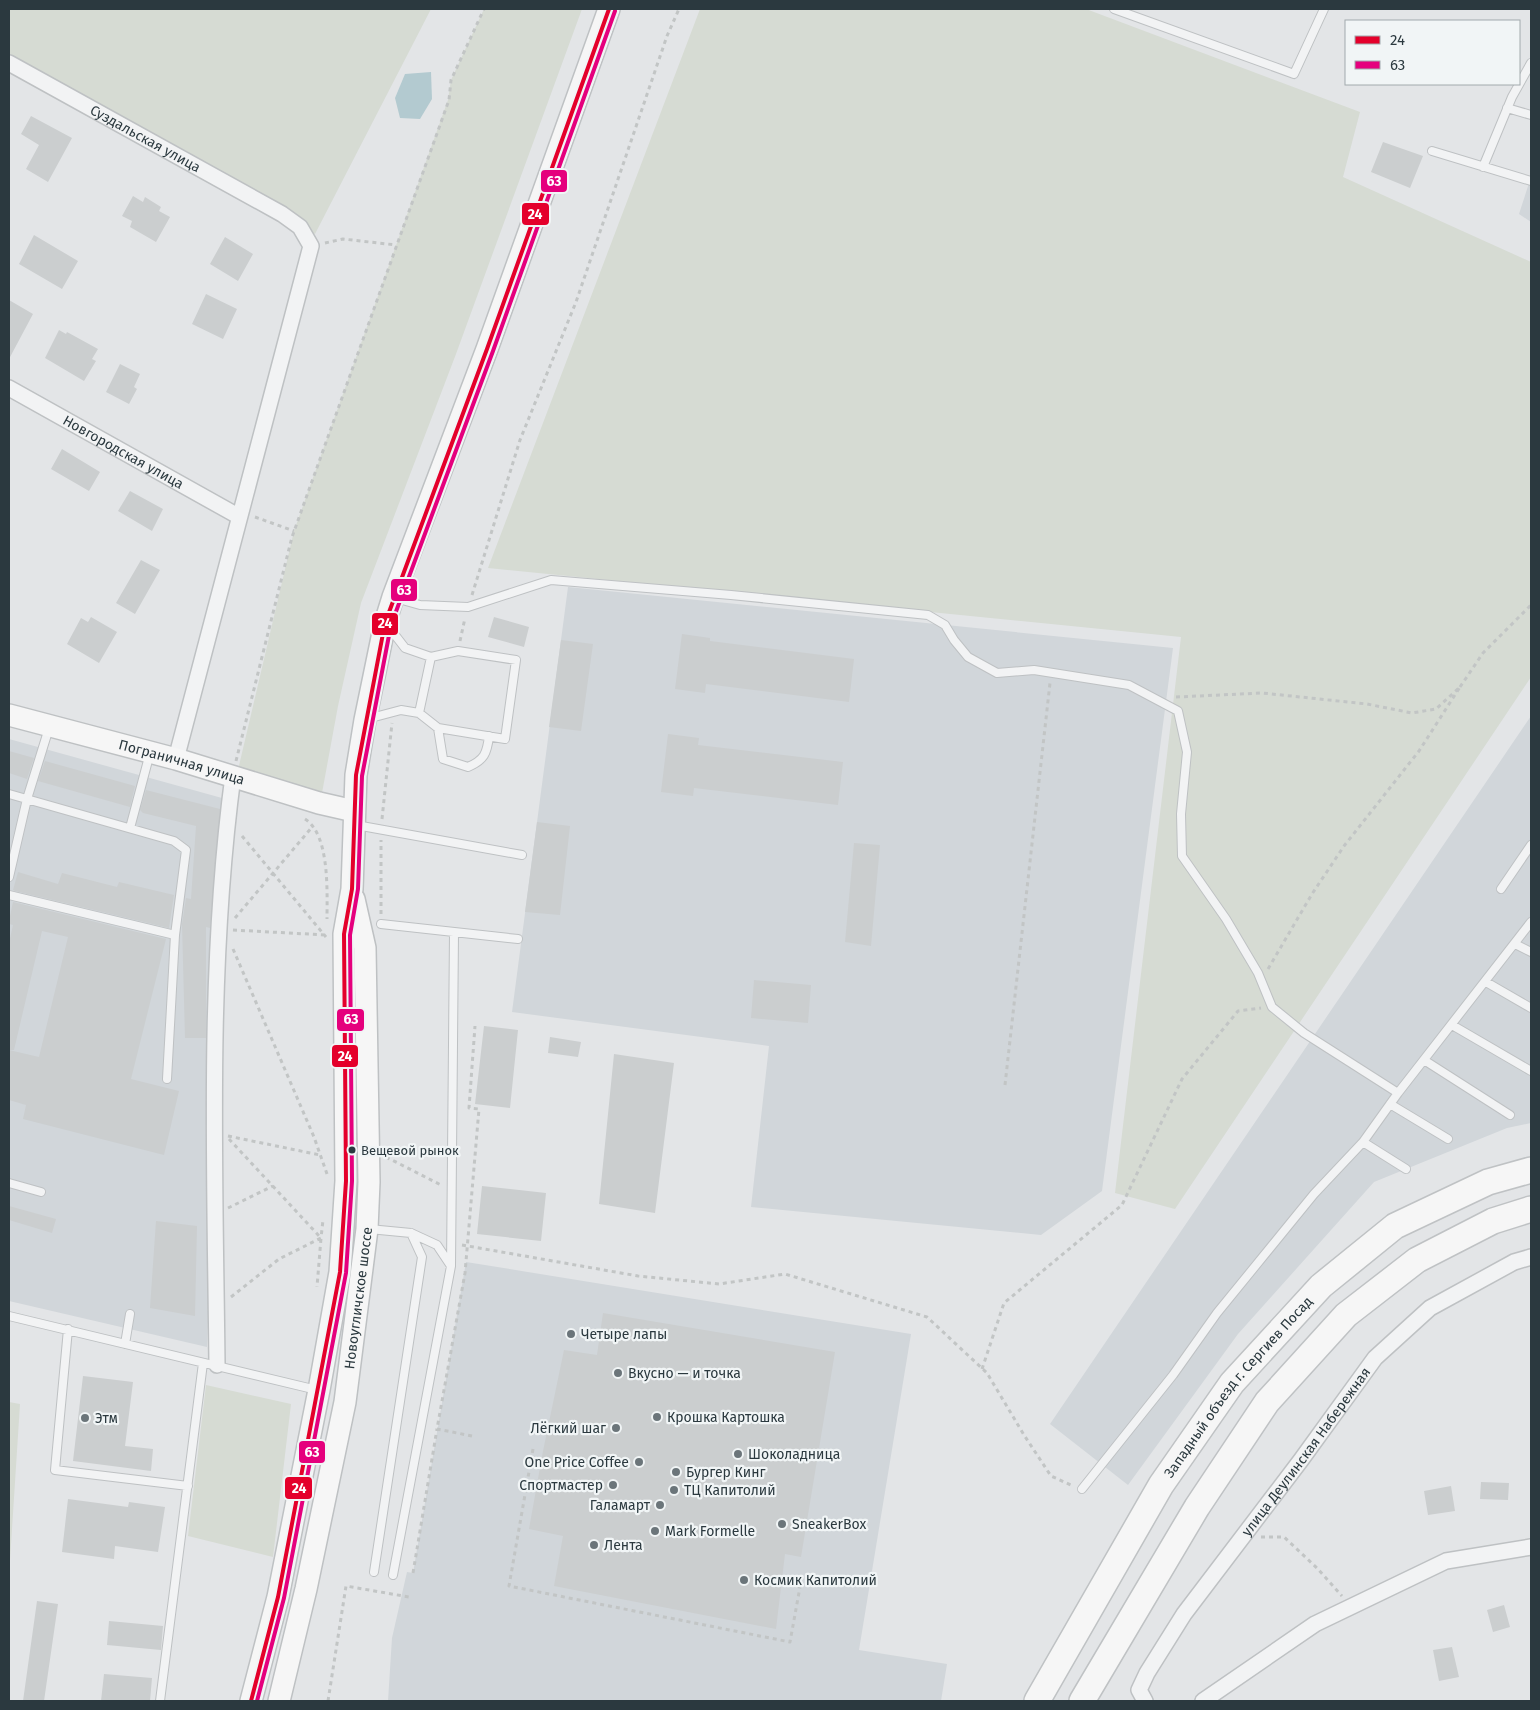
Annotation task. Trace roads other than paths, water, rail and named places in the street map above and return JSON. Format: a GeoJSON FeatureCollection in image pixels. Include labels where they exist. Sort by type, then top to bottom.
{"type":"FeatureCollection","features":[{"type":"Feature","properties":{"kind":"main road","name":"Новоугличское шоссе"},"geometry":{"type":"LineString","coordinates":[[251,1701],[278,1597],[340,1272],[346,1181],[344,934],[352,889],[356,775],[385,623],[487,349],[609,9]]}},
{"type":"Feature","properties":{"kind":"main road","name":"Пограничная улица"},"geometry":{"type":"LineString","coordinates":[[9,714],[233,776],[319,803],[354,818]]}},
{"type":"Feature","properties":{"kind":"main road","name":"Новоугличское шоссе"},"geometry":{"type":"LineString","coordinates":[[279,1701],[306,1588],[345,1402],[367,1229],[369,1182],[365,948],[352,889]]}},
{"type":"Feature","properties":{"kind":"main road","name":"Западный объезд г. Сергиев Посад"},"geometry":{"type":"LineString","coordinates":[[1037,1701],[1161,1485],[1232,1383],[1321,1286],[1396,1226],[1488,1182],[1531,1170]]}},
{"type":"Feature","properties":{"kind":"main road"},"geometry":{"type":"LineString","coordinates":[[1082,1701],[1197,1507],[1274,1394],[1346,1315],[1417,1260],[1493,1221],[1531,1209]]}},
{"type":"Feature","properties":{"kind":"main road"},"geometry":{"type":"LineString","coordinates":[[242,1701],[264,1651]]}},
{"type":"Feature","properties":{"kind":"street","name":"Суздальская улица"},"geometry":{"type":"LineString","coordinates":[[9,63],[282,214],[300,227],[311,246],[239,514]]}},
{"type":"Feature","properties":{"kind":"street","name":"Новгородская улица"},"geometry":{"type":"LineString","coordinates":[[9,388],[239,514]]}},
{"type":"Feature","properties":{"kind":"street"},"geometry":{"type":"LineString","coordinates":[[176,759],[239,514]]}},
{"type":"Feature","properties":{"kind":"street"},"geometry":{"type":"LineString","coordinates":[[210,1364],[216,1309],[214,1214],[216,965],[220,897],[233,776]]}},
{"type":"Feature","properties":{"kind":"street","name":"улица Деулинская Набережная"},"geometry":{"type":"LineString","coordinates":[[1145,1701],[1139,1690],[1147,1673],[1184,1614],[1301,1460],[1375,1358],[1430,1308],[1514,1262],[1531,1257]]}},
{"type":"Feature","properties":{"kind":"street"},"geometry":{"type":"LineString","coordinates":[[1203,1701],[1315,1624],[1446,1561],[1531,1547]]}},
{"type":"Feature","properties":{"kind":"lane"},"geometry":{"type":"LineString","coordinates":[[1114,9],[1294,74],[1324,9]]}},
{"type":"Feature","properties":{"kind":"lane"},"geometry":{"type":"LineString","coordinates":[[1483,167],[1508,108],[1531,65]]}},
{"type":"Feature","properties":{"kind":"lane"},"geometry":{"type":"LineString","coordinates":[[1508,108],[1531,115]]}},
{"type":"Feature","properties":{"kind":"lane"},"geometry":{"type":"LineString","coordinates":[[1432,151],[1531,181]]}},
{"type":"Feature","properties":{"kind":"lane"},"geometry":{"type":"LineString","coordinates":[[394,597],[420,605],[468,607],[550,580],[731,595],[928,615],[945,625],[968,657],[998,673],[1034,670],[1129,685],[1178,711],[1187,752],[1180,814],[1182,856],[1226,919],[1261,981],[1272,1007],[1304,1033],[1398,1093]]}},
{"type":"Feature","properties":{"kind":"lane"},"geometry":{"type":"LineString","coordinates":[[365,720],[401,710],[419,713],[438,728],[505,739],[516,660],[458,651],[431,657],[405,648],[385,623]]}},
{"type":"Feature","properties":{"kind":"lane"},"geometry":{"type":"LineString","coordinates":[[419,713],[431,657]]}},
{"type":"Feature","properties":{"kind":"lane"},"geometry":{"type":"LineString","coordinates":[[9,877],[27,800],[49,726]]}},
{"type":"Feature","properties":{"kind":"lane"},"geometry":{"type":"LineString","coordinates":[[438,728],[443,759],[468,767],[480,762],[487,754],[489,736]]}},
{"type":"Feature","properties":{"kind":"lane"},"geometry":{"type":"LineString","coordinates":[[130,828],[150,753]]}},
{"type":"Feature","properties":{"kind":"lane"},"geometry":{"type":"LineString","coordinates":[[9,794],[174,841],[186,850],[174,935],[166,1078]]}},
{"type":"Feature","properties":{"kind":"lane"},"geometry":{"type":"LineString","coordinates":[[354,818],[522,856]]}},
{"type":"Feature","properties":{"kind":"lane"},"geometry":{"type":"LineString","coordinates":[[1501,889],[1531,845]]}},
{"type":"Feature","properties":{"kind":"lane"},"geometry":{"type":"LineString","coordinates":[[9,895],[174,935]]}},
{"type":"Feature","properties":{"kind":"lane"},"geometry":{"type":"LineString","coordinates":[[1082,1489],[1173,1375],[1217,1313],[1314,1194],[1362,1142],[1531,922]]}},
{"type":"Feature","properties":{"kind":"lane"},"geometry":{"type":"LineString","coordinates":[[381,924],[518,939]]}},
{"type":"Feature","properties":{"kind":"lane"},"geometry":{"type":"LineString","coordinates":[[392,1575],[451,1266],[454,933]]}},
{"type":"Feature","properties":{"kind":"lane"},"geometry":{"type":"LineString","coordinates":[[1515,944],[1531,952]]}},
{"type":"Feature","properties":{"kind":"lane"},"geometry":{"type":"LineString","coordinates":[[1486,982],[1531,1008]]}},
{"type":"Feature","properties":{"kind":"lane"},"geometry":{"type":"LineString","coordinates":[[1452,1025],[1531,1071]]}},
{"type":"Feature","properties":{"kind":"lane"},"geometry":{"type":"LineString","coordinates":[[1424,1060],[1510,1115]]}},
{"type":"Feature","properties":{"kind":"lane"},"geometry":{"type":"LineString","coordinates":[[1390,1104],[1448,1139]]}},
{"type":"Feature","properties":{"kind":"lane"},"geometry":{"type":"LineString","coordinates":[[1362,1142],[1406,1169]]}},
{"type":"Feature","properties":{"kind":"lane"},"geometry":{"type":"LineString","coordinates":[[9,1183],[41,1192]]}},
{"type":"Feature","properties":{"kind":"lane"},"geometry":{"type":"LineString","coordinates":[[367,1229],[411,1233],[437,1245],[451,1266]]}},
{"type":"Feature","properties":{"kind":"lane"},"geometry":{"type":"LineString","coordinates":[[374,1572],[422,1257],[411,1233]]}},
{"type":"Feature","properties":{"kind":"lane"},"geometry":{"type":"LineString","coordinates":[[125,1344],[130,1314]]}},
{"type":"Feature","properties":{"kind":"lane"},"geometry":{"type":"LineString","coordinates":[[9,1316],[210,1364],[309,1390],[319,1390]]}},
{"type":"Feature","properties":{"kind":"lane"},"geometry":{"type":"LineString","coordinates":[[68,1329],[55,1470],[188,1486]]}},
{"type":"Feature","properties":{"kind":"lane"},"geometry":{"type":"LineString","coordinates":[[160,1701],[188,1486],[210,1364]]}},
{"type":"Feature","properties":{"kind":"water"},"geometry":{"type":"Polygon","coordinates":[[[431,72],[432,99],[420,119],[400,118],[395,98],[405,74],[431,72]]]}},
{"type":"Feature","properties":{"kind":"place","name":"Вещевой рынок"},"geometry":{"type":"Point","coordinates":[352,1150]}},
{"type":"Feature","properties":{"kind":"place","name":"Четыре лапы"},"geometry":{"type":"Point","coordinates":[571,1334]}},
{"type":"Feature","properties":{"kind":"place","name":"Вкусно — и точка"},"geometry":{"type":"Point","coordinates":[618,1373]}},
{"type":"Feature","properties":{"kind":"place","name":"Крошка Картошка"},"geometry":{"type":"Point","coordinates":[657,1417]}},
{"type":"Feature","properties":{"kind":"place","name":"Этм"},"geometry":{"type":"Point","coordinates":[85,1418]}},
{"type":"Feature","properties":{"kind":"place","name":"Лёгкий шаг"},"geometry":{"type":"Point","coordinates":[616,1428]}},
{"type":"Feature","properties":{"kind":"place","name":"Шоколадница"},"geometry":{"type":"Point","coordinates":[738,1454]}},
{"type":"Feature","properties":{"kind":"place","name":"One Price Coffee"},"geometry":{"type":"Point","coordinates":[639,1462]}},
{"type":"Feature","properties":{"kind":"place","name":"Бургер Кинг"},"geometry":{"type":"Point","coordinates":[676,1472]}},
{"type":"Feature","properties":{"kind":"place","name":"Спортмастер"},"geometry":{"type":"Point","coordinates":[613,1485]}},
{"type":"Feature","properties":{"kind":"place","name":"ТЦ Капитолий"},"geometry":{"type":"Point","coordinates":[674,1490]}},
{"type":"Feature","properties":{"kind":"place","name":"Галамарт"},"geometry":{"type":"Point","coordinates":[660,1505]}},
{"type":"Feature","properties":{"kind":"place","name":"SneakerBox"},"geometry":{"type":"Point","coordinates":[782,1524]}},
{"type":"Feature","properties":{"kind":"place","name":"Mark Formelle"},"geometry":{"type":"Point","coordinates":[655,1531]}},
{"type":"Feature","properties":{"kind":"place","name":"Лента"},"geometry":{"type":"Point","coordinates":[594,1545]}},
{"type":"Feature","properties":{"kind":"place","name":"Космик Капитолий"},"geometry":{"type":"Point","coordinates":[744,1580]}}]}
